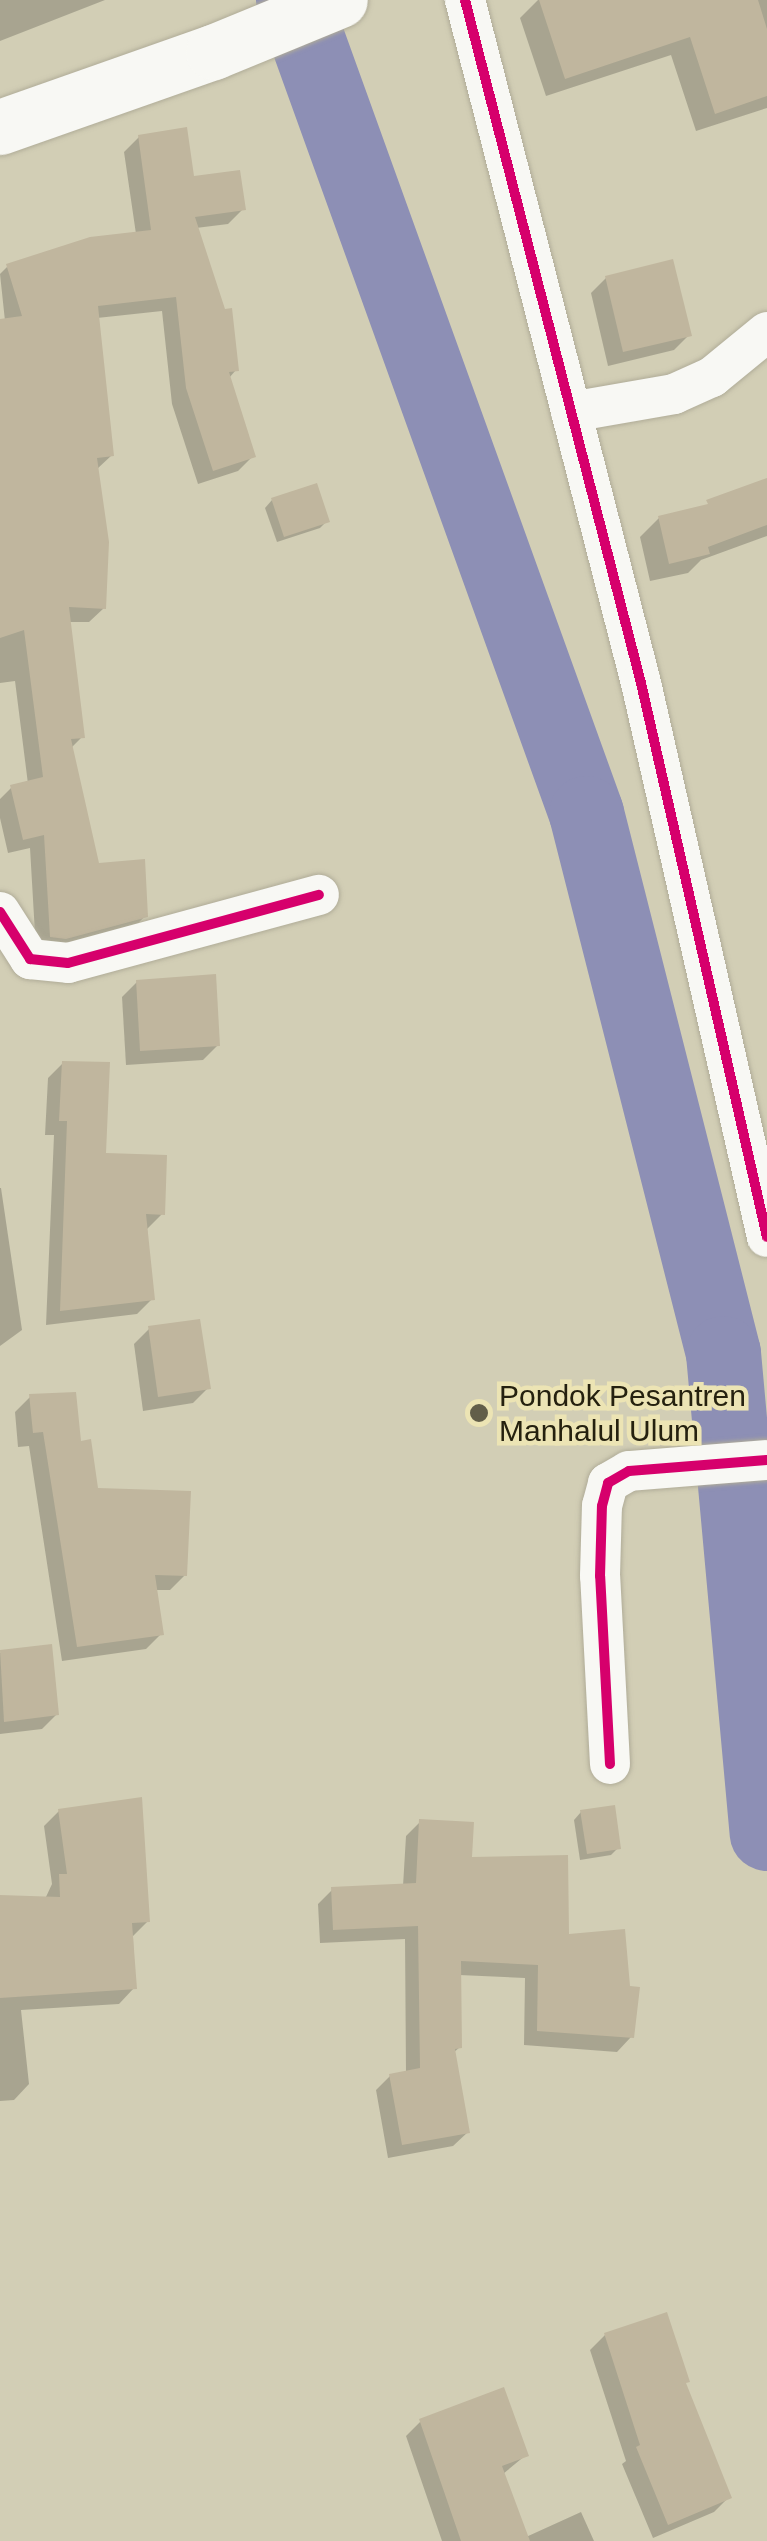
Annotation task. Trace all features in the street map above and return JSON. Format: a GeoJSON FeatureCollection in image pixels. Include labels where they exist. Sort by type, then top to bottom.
{"type":"FeatureCollection","features":[{"type":"Feature","properties":{"kind":"highway"},"geometry":{"type":"LineString","coordinates":[[0,127],[210,43],[288,0]]}},
{"type":"Feature","properties":{"kind":"highway"},"geometry":{"type":"LineString","coordinates":[[0,106],[340,0]]}},
{"type":"Feature","properties":{"kind":"street"},"geometry":{"type":"LineString","coordinates":[[465,0],[641,683],[767,1236]]}},
{"type":"Feature","properties":{"kind":"street"},"geometry":{"type":"LineString","coordinates":[[571,412],[674,394],[712,377],[767,332]]}},
{"type":"Feature","properties":{"kind":"street"},"geometry":{"type":"LineString","coordinates":[[0,912],[27,956],[68,963],[319,895]]}},
{"type":"Feature","properties":{"kind":"street"},"geometry":{"type":"LineString","coordinates":[[610,1764],[600,1576],[602,1506],[608,1483],[629,1471],[757,1460]]}},
{"type":"Feature","properties":{"kind":"building"},"geometry":{"type":"Polygon","coordinates":[[[539,0],[758,0],[767,29],[767,96],[715,114],[690,37],[565,79],[539,0]]]}},
{"type":"Feature","properties":{"kind":"building"},"geometry":{"type":"Polygon","coordinates":[[[187,127],[194,176],[240,170],[246,210],[195,217],[225,309],[232,308],[239,371],[229,372],[256,457],[213,471],[186,388],[176,297],[98,306],[114,456],[97,458],[109,542],[106,609],[69,607],[85,738],[71,739],[99,863],[145,859],[148,917],[66,939],[50,937],[44,835],[23,840],[10,785],[43,777],[24,630],[0,638],[0,319],[22,316],[6,264],[90,237],[151,230],[138,135],[187,127]]]}},
{"type":"Feature","properties":{"kind":"building"},"geometry":{"type":"Polygon","coordinates":[[[673,259],[692,336],[623,352],[605,276],[673,259]]]}},
{"type":"Feature","properties":{"kind":"building"},"geometry":{"type":"Polygon","coordinates":[[[767,478],[767,525],[708,547],[710,554],[669,564],[658,516],[708,504],[706,500],[767,478]]]}},
{"type":"Feature","properties":{"kind":"building"},"geometry":{"type":"Polygon","coordinates":[[[317,483],[330,522],[284,537],[271,498],[317,483]]]}},
{"type":"Feature","properties":{"kind":"building"},"geometry":{"type":"Polygon","coordinates":[[[216,974],[220,1046],[140,1051],[136,980],[216,974]]]}},
{"type":"Feature","properties":{"kind":"building"},"geometry":{"type":"Polygon","coordinates":[[[62,1061],[110,1062],[106,1153],[167,1155],[165,1215],[146,1214],[155,1300],[60,1311],[67,1121],[59,1121],[62,1061]]]}},
{"type":"Feature","properties":{"kind":"building"},"geometry":{"type":"Polygon","coordinates":[[[200,1319],[211,1389],[158,1397],[148,1326],[200,1319]]]}},
{"type":"Feature","properties":{"kind":"building"},"geometry":{"type":"Polygon","coordinates":[[[76,1392],[81,1441],[91,1439],[98,1488],[191,1491],[187,1576],[155,1575],[164,1635],[77,1647],[43,1432],[33,1433],[29,1394],[76,1392]]]}},
{"type":"Feature","properties":{"kind":"building"},"geometry":{"type":"Polygon","coordinates":[[[52,1644],[59,1715],[4,1722],[0,1650],[52,1644]]]}},
{"type":"Feature","properties":{"kind":"building"},"geometry":{"type":"Polygon","coordinates":[[[142,1797],[150,1922],[132,1923],[137,1989],[0,1998],[0,1895],[60,1897],[59,1874],[67,1874],[58,1809],[142,1797]]]}},
{"type":"Feature","properties":{"kind":"building"},"geometry":{"type":"Polygon","coordinates":[[[615,1805],[621,1849],[587,1854],[580,1810],[615,1805]]]}},
{"type":"Feature","properties":{"kind":"building"},"geometry":{"type":"Polygon","coordinates":[[[419,1819],[474,1822],[472,1857],[568,1855],[569,1934],[625,1929],[630,1986],[640,1987],[634,2038],[537,2031],[538,1965],[461,1961],[462,2048],[455,2049],[470,2133],[402,2145],[389,2074],[420,2068],[418,1926],[333,1930],[331,1887],[416,1883],[419,1819]]]}},
{"type":"Feature","properties":{"kind":"building"},"geometry":{"type":"Polygon","coordinates":[[[667,2312],[690,2382],[686,2383],[732,2498],[668,2525],[636,2447],[640,2445],[604,2333],[667,2312]]]}},
{"type":"Feature","properties":{"kind":"building"},"geometry":{"type":"Polygon","coordinates":[[[504,2387],[529,2456],[502,2466],[530,2541],[461,2541],[419,2419],[504,2387]]]}},
{"type":"Feature","properties":{"kind":"waterway"},"geometry":{"type":"LineString","coordinates":[[293,0],[586,813],[723,1353],[767,1833]]}},
{"type":"Feature","properties":{"kind":"cycle path"},"geometry":{"type":"LineString","coordinates":[[465,0],[641,683],[767,1237]]}},
{"type":"Feature","properties":{"kind":"cycle path"},"geometry":{"type":"LineString","coordinates":[[0,912],[30,959],[68,963],[319,895]]}},
{"type":"Feature","properties":{"kind":"cycle path"},"geometry":{"type":"LineString","coordinates":[[610,1764],[600,1576],[602,1506],[608,1483],[629,1471],[767,1460]]}},
{"type":"Feature","properties":{"kind":"place","name":"Pondok Pesantren Manhalul Ulum"},"geometry":{"type":"Point","coordinates":[479,1413]}}]}
